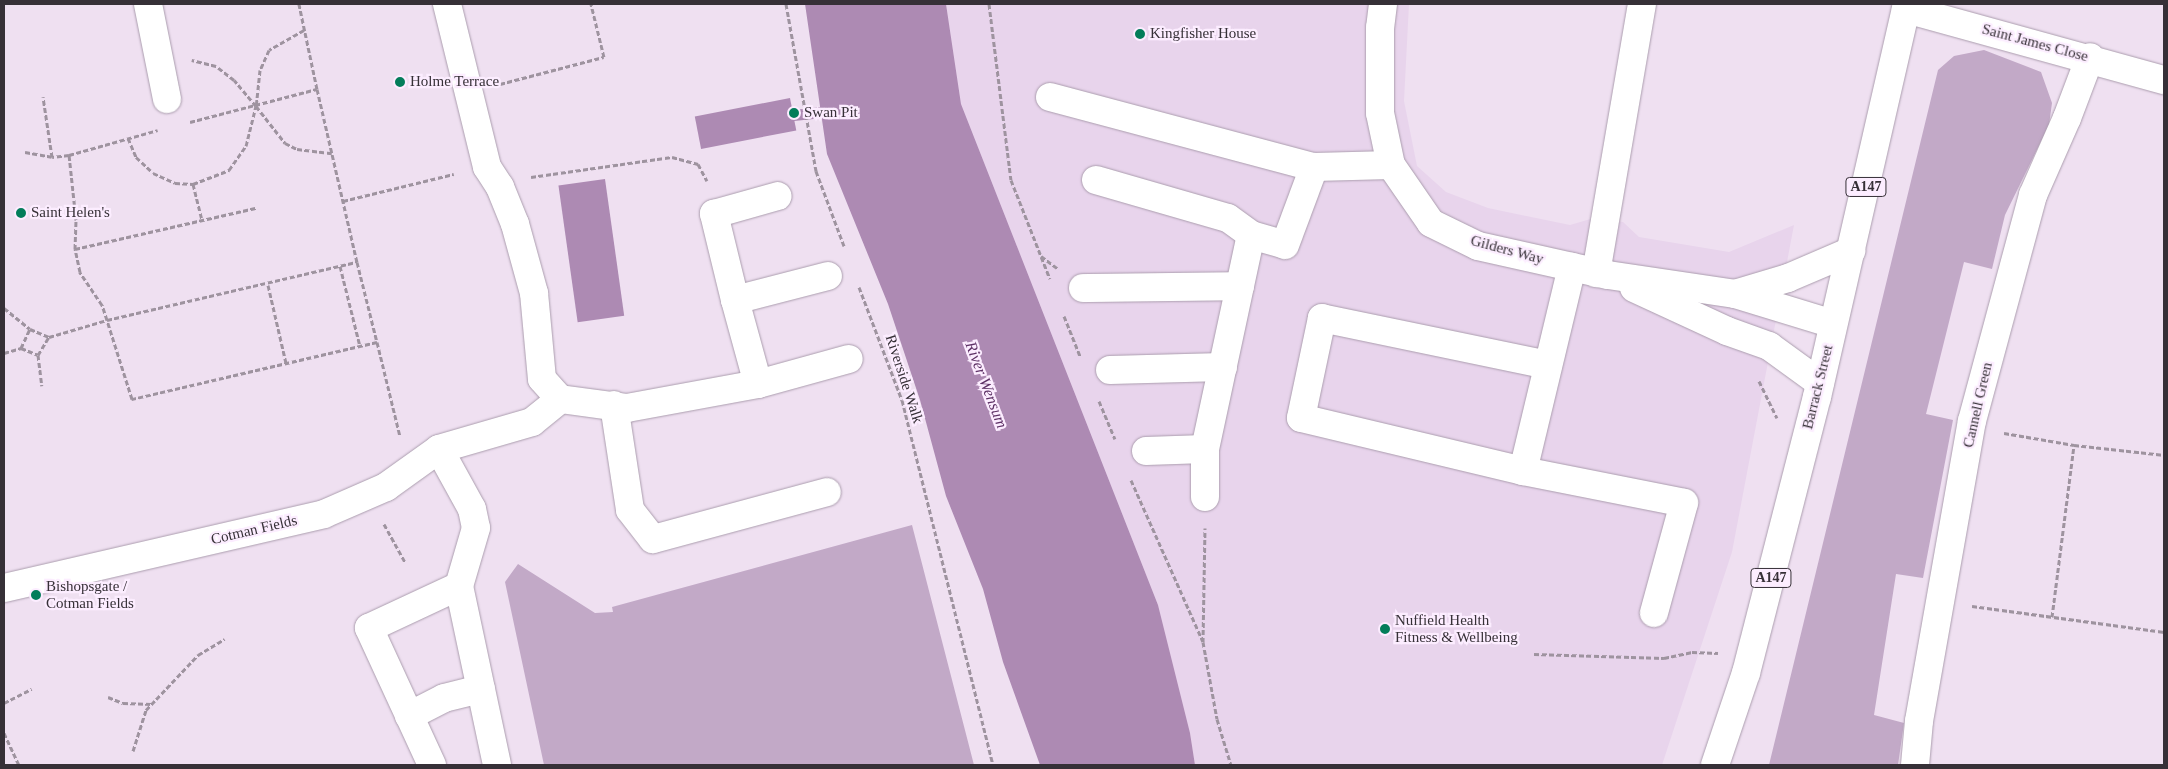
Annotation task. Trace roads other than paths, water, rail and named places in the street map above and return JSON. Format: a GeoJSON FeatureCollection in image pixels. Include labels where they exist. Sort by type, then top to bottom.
{"type":"FeatureCollection","features":[{"type":"Feature","properties":{"kind":"street"},"geometry":{"type":"LineString","coordinates":[[148,4],[167,99]]}},
{"type":"Feature","properties":{"kind":"street"},"geometry":{"type":"LineString","coordinates":[[447,4],[468,92],[493,177],[515,224],[534,293],[542,379],[560,399],[627,408],[758,384],[849,359]]}},
{"type":"Feature","properties":{"kind":"street","name":"Gilders Way"},"geometry":{"type":"LineString","coordinates":[[1383,4],[1380,28],[1380,113],[1391,165],[1431,223],[1478,246],[1592,272],[1735,294],[1833,324]]}},
{"type":"Feature","properties":{"kind":"street"},"geometry":{"type":"LineString","coordinates":[[1523,472],[1548,365],[1592,272],[1642,4]]}},
{"type":"Feature","properties":{"kind":"street","name":"Saint James Close"},"geometry":{"type":"LineString","coordinates":[[1906,6],[2164,80]]}},
{"type":"Feature","properties":{"kind":"street","name":"Barrack Street"},"geometry":{"type":"LineString","coordinates":[[1715,765],[1751,655],[1820,383],[1906,6]]}},
{"type":"Feature","properties":{"kind":"street","name":"Cannell Green"},"geometry":{"type":"LineString","coordinates":[[1915,765],[1971,427],[2033,195],[2071,110],[2090,58]]}},
{"type":"Feature","properties":{"kind":"street"},"geometry":{"type":"LineString","coordinates":[[1050,97],[1314,167],[1391,165]]}},
{"type":"Feature","properties":{"kind":"street"},"geometry":{"type":"LineString","coordinates":[[1096,180],[1228,218],[1251,235],[1285,245],[1314,167]]}},
{"type":"Feature","properties":{"kind":"street"},"geometry":{"type":"LineString","coordinates":[[758,384],[714,214],[778,196]]}},
{"type":"Feature","properties":{"kind":"street"},"geometry":{"type":"LineString","coordinates":[[1205,497],[1205,449],[1251,235]]}},
{"type":"Feature","properties":{"kind":"street","name":"Gilders Way"},"geometry":{"type":"LineString","coordinates":[[1735,294],[1788,278],[1851,251]]}},
{"type":"Feature","properties":{"kind":"street","name":"Gilders Way"},"geometry":{"type":"LineString","coordinates":[[1592,272],[1727,331],[1769,346],[1820,383]]}},
{"type":"Feature","properties":{"kind":"street"},"geometry":{"type":"LineString","coordinates":[[735,300],[828,276]]}},
{"type":"Feature","properties":{"kind":"street"},"geometry":{"type":"LineString","coordinates":[[1083,288],[1240,286]]}},
{"type":"Feature","properties":{"kind":"street"},"geometry":{"type":"LineString","coordinates":[[1548,365],[1322,318],[1315,344],[1301,418],[1523,472],[1684,503],[1654,614]]}},
{"type":"Feature","properties":{"kind":"street"},"geometry":{"type":"LineString","coordinates":[[1110,370],[1223,367]]}},
{"type":"Feature","properties":{"kind":"street","name":"Cotman Fields"},"geometry":{"type":"LineString","coordinates":[[4,588],[324,514],[369,495],[439,449],[532,422],[560,399]]}},
{"type":"Feature","properties":{"kind":"street"},"geometry":{"type":"LineString","coordinates":[[614,405],[630,510],[653,538],[827,492]]}},
{"type":"Feature","properties":{"kind":"street"},"geometry":{"type":"LineString","coordinates":[[439,449],[472,509],[476,528],[458,586],[497,765]]}},
{"type":"Feature","properties":{"kind":"street"},"geometry":{"type":"LineString","coordinates":[[1146,451],[1205,449]]}},
{"type":"Feature","properties":{"kind":"street"},"geometry":{"type":"LineString","coordinates":[[432,765],[369,628],[458,586]]}},
{"type":"Feature","properties":{"kind":"street"},"geometry":{"type":"LineString","coordinates":[[409,716],[444,698],[481,689]]}},
{"type":"Feature","properties":{"kind":"water","name":"River Wensum"},"geometry":{"type":"Polygon","coordinates":[[[805,4],[946,4],[961,104],[1158,605],[1190,733],[1195,765],[1040,765],[1003,662],[983,589],[946,496],[920,400],[888,304],[827,154],[805,4]]]}},
{"type":"Feature","properties":{"kind":"water","name":"Swan Pit"},"geometry":{"type":"Polygon","coordinates":[[[790,98],[796,130],[701,149],[695,117],[790,98]]]}},
{"type":"Feature","properties":{"kind":"water"},"geometry":{"type":"Polygon","coordinates":[[[605,179],[624,316],[578,322],[558,186],[605,179]]]}},
{"type":"Feature","properties":{"kind":"waterway"},"geometry":{"type":"LineString","coordinates":[[793,115],[820,112]]}},
{"type":"Feature","properties":{"kind":"place","name":"Kingfisher House"},"geometry":{"type":"Point","coordinates":[1140,34]}},
{"type":"Feature","properties":{"kind":"place","name":"Holme Terrace"},"geometry":{"type":"Point","coordinates":[400,82]}},
{"type":"Feature","properties":{"kind":"place","name":"Swan Pit"},"geometry":{"type":"Point","coordinates":[794,113]}},
{"type":"Feature","properties":{"kind":"place","name":"Saint Helen's"},"geometry":{"type":"Point","coordinates":[21,213]}},
{"type":"Feature","properties":{"kind":"place","name":"Bishopsgate / Cotman Fields"},"geometry":{"type":"Point","coordinates":[36,595]}},
{"type":"Feature","properties":{"kind":"place","name":"Nuffield Health Fitness & Wellbeing"},"geometry":{"type":"Point","coordinates":[1385,629]}}]}
